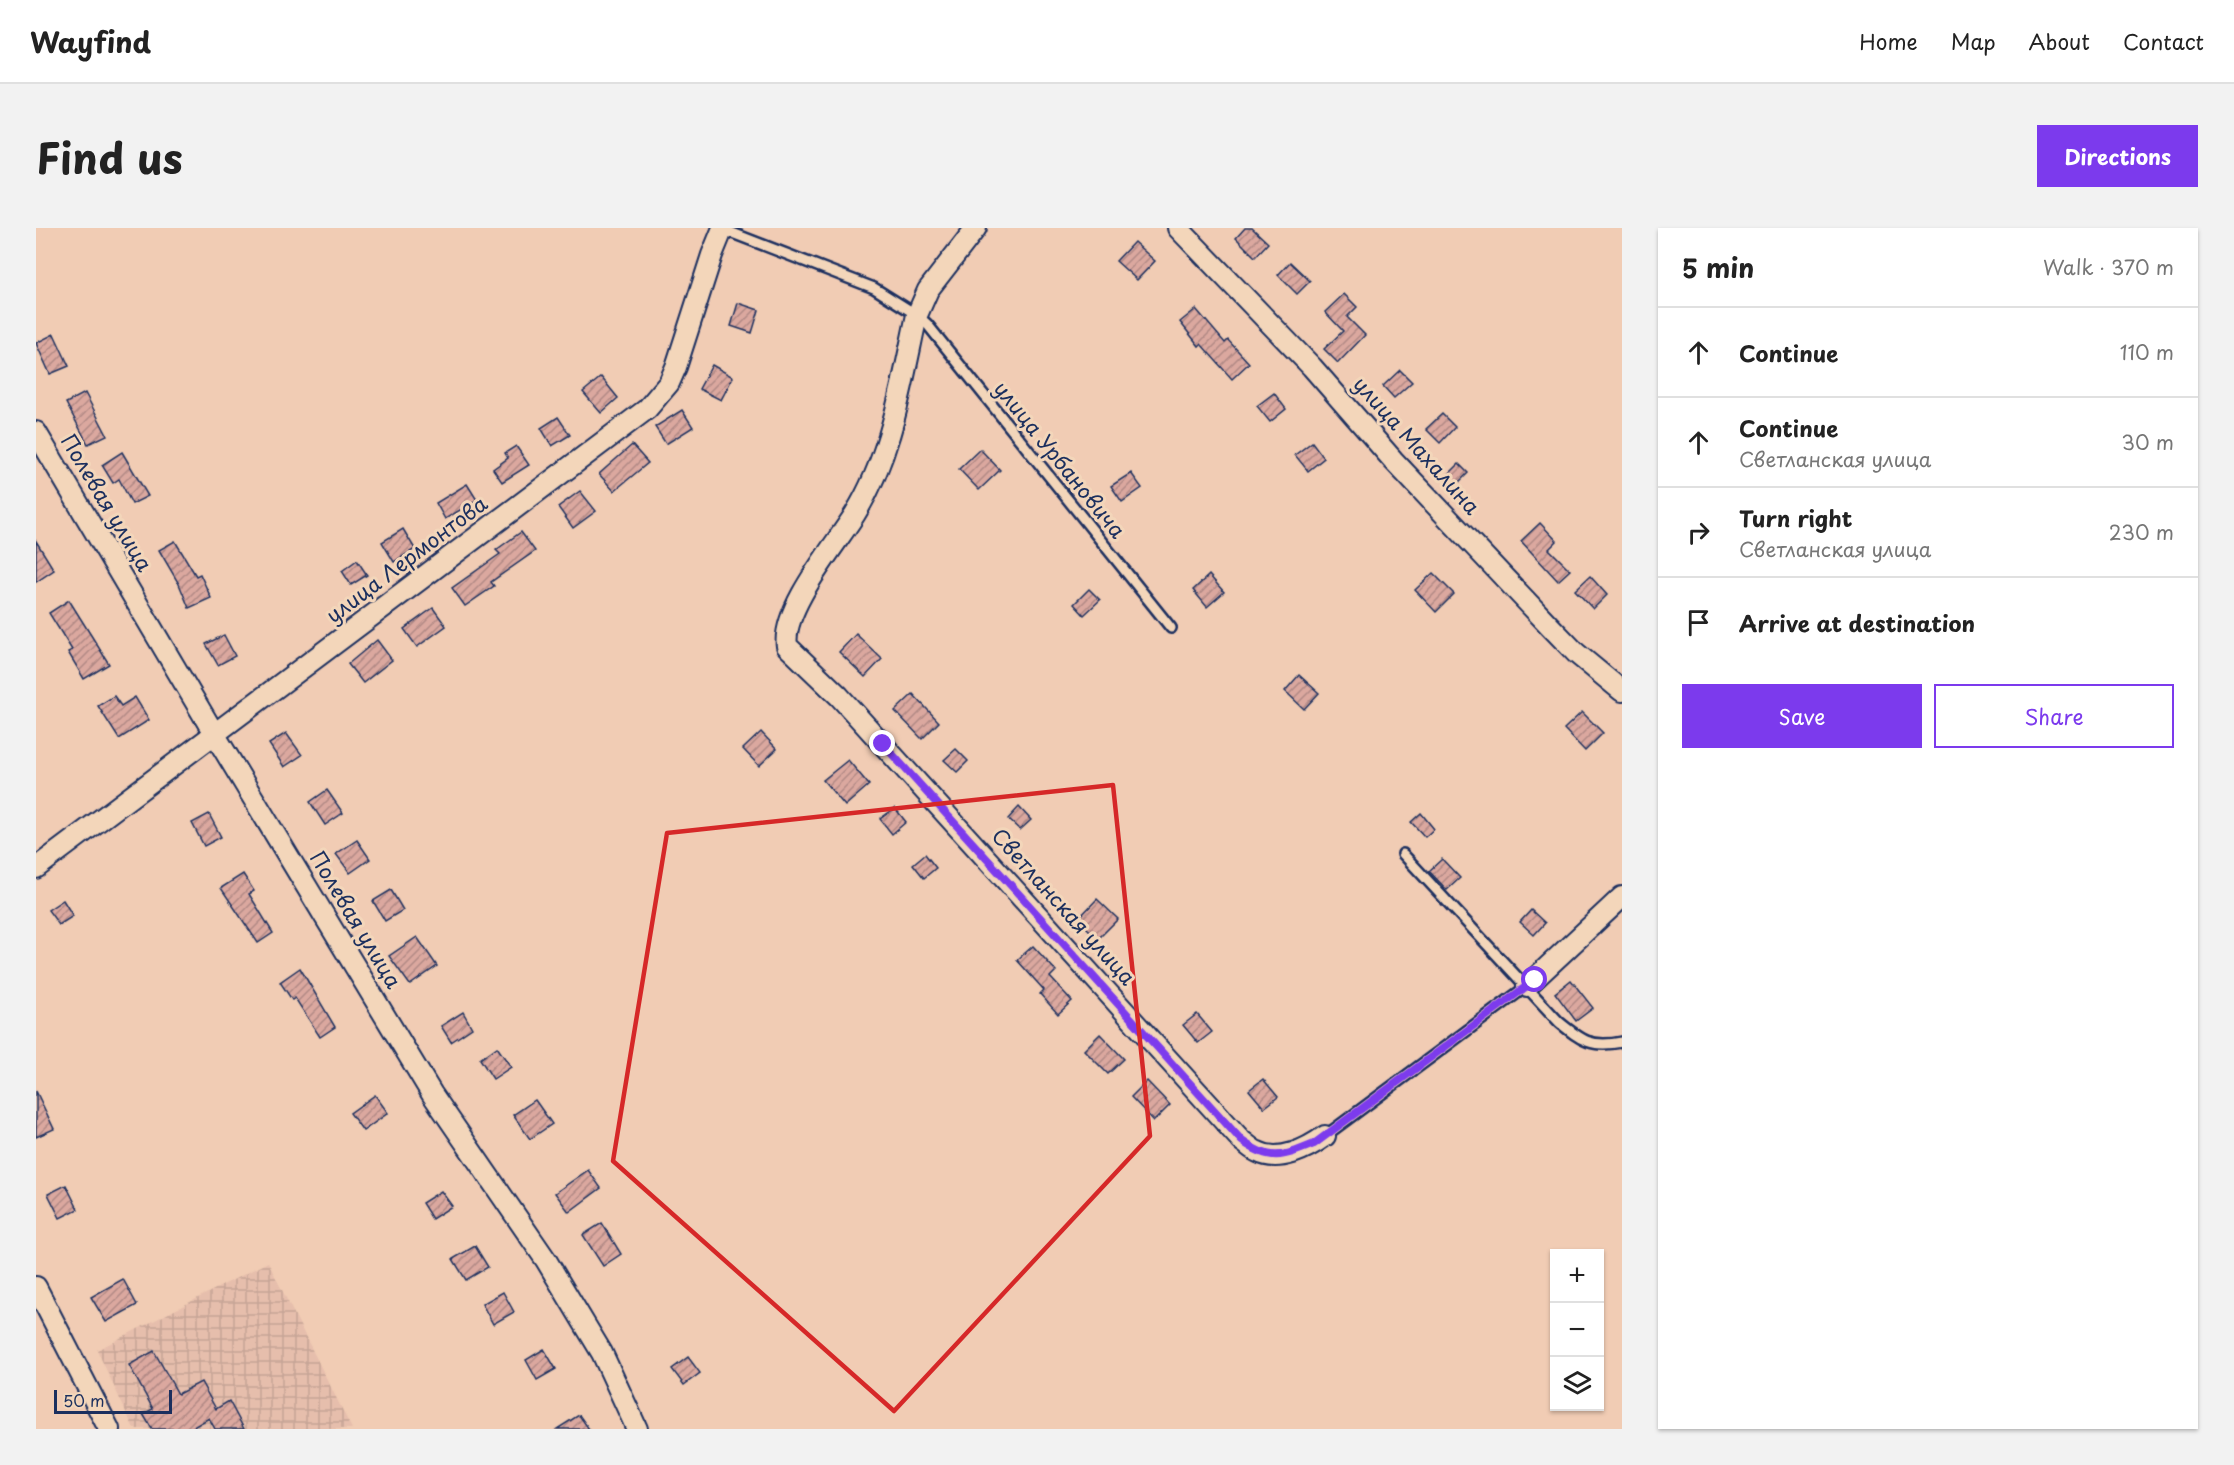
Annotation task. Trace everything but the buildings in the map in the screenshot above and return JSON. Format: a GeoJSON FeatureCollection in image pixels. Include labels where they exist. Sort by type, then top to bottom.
{"type":"FeatureCollection","features":[{"type":"Feature","properties":{"kind":"street","name":"улица Лермонтова"},"geometry":{"type":"LineString","coordinates":[[36,868],[215,735],[659,397],[669,384],[676,367],[723,228]]}},
{"type":"Feature","properties":{"kind":"street"},"geometry":{"type":"LineString","coordinates":[[917,315],[928,290],[976,228]]}},
{"type":"Feature","properties":{"kind":"street","name":"улица Махалина"},"geometry":{"type":"LineString","coordinates":[[1178,228],[1312,367],[1394,460],[1549,625],[1576,653],[1622,691]]}},
{"type":"Feature","properties":{"kind":"street","name":"Светланская улица"},"geometry":{"type":"LineString","coordinates":[[917,315],[898,402],[876,475],[855,514],[796,607],[788,624],[786,640],[788,646],[839,696],[1242,1141],[1258,1153],[1275,1156],[1293,1153],[1325,1137]]}},
{"type":"Feature","properties":{"kind":"street","name":"Полевая улица"},"geometry":{"type":"LineString","coordinates":[[36,432],[215,735],[432,1094],[546,1260],[602,1353],[637,1429]]}},
{"type":"Feature","properties":{"kind":"street"},"geometry":{"type":"LineString","coordinates":[[1527,986],[1622,897]]}},
{"type":"Feature","properties":{"kind":"street"},"geometry":{"type":"LineString","coordinates":[[36,1287],[109,1429]]}},
{"type":"Feature","properties":{"kind":"lane","name":"улица Урбановича"},"geometry":{"type":"LineString","coordinates":[[723,228],[874,288],[917,315],[927,324],[1172,628]]}},
{"type":"Feature","properties":{"kind":"lane"},"geometry":{"type":"LineString","coordinates":[[1403,854],[1559,1022],[1576,1037],[1604,1046],[1622,1042]]}},
{"type":"Feature","properties":{"kind":"lane"},"geometry":{"type":"LineString","coordinates":[[1325,1137],[1527,986]]}},
{"type":"Feature","properties":{"kind":"highlighted area"},"geometry":{"type":"Polygon","coordinates":[[[1113,785],[1150,1136],[894,1411],[613,1161],[667,833],[1113,785]]]}},
{"type":"Feature","properties":{"kind":"shaded area"},"geometry":{"type":"Polygon","coordinates":[[[268,1262],[352,1429],[134,1429],[97,1350],[268,1262]]]}},
{"type":"Feature","properties":{"kind":"route"},"geometry":{"type":"LineString","coordinates":[[883,744],[1242,1141],[1258,1153],[1275,1156],[1293,1153],[1314,1144],[1535,980]]}}]}
